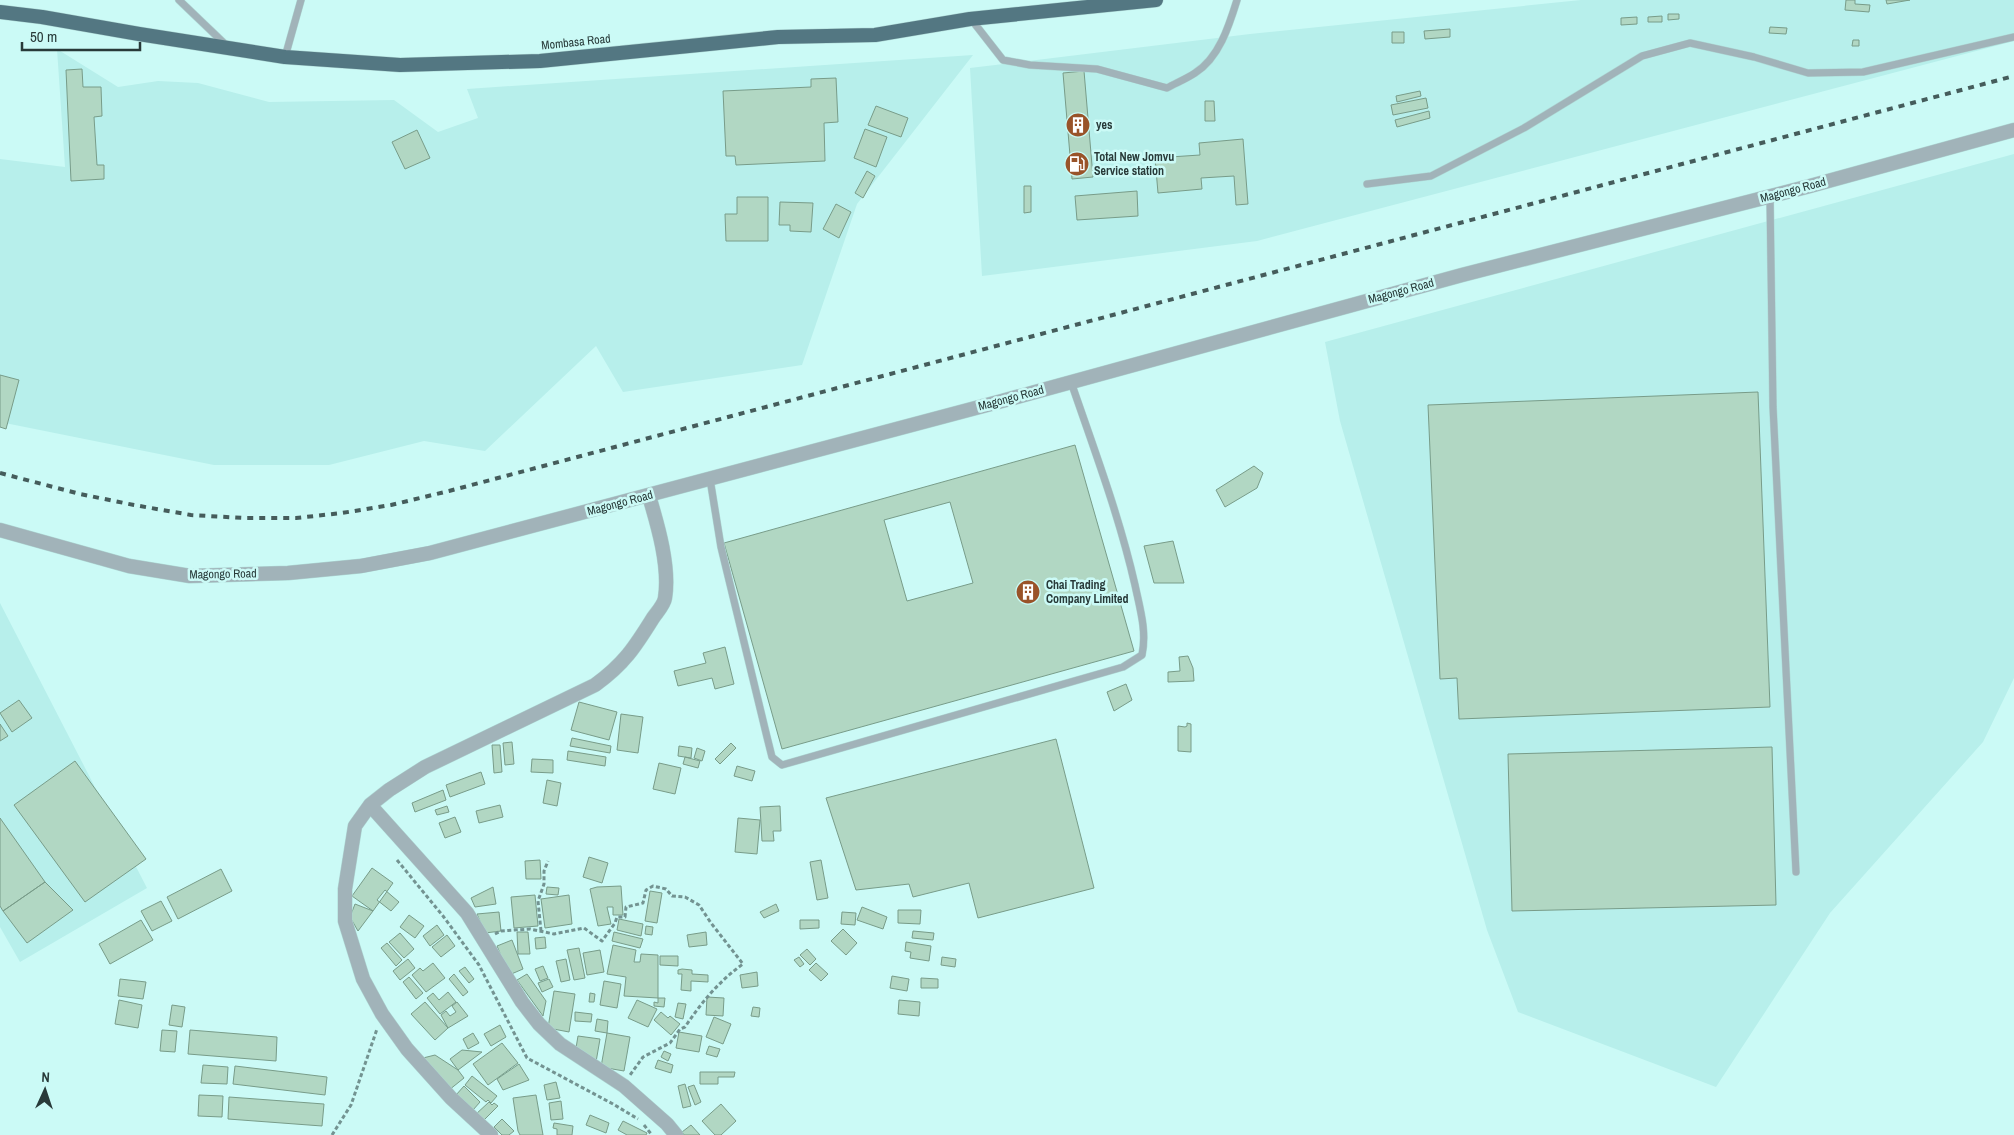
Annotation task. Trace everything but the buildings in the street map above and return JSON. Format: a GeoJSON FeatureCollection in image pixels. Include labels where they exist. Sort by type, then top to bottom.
{"type":"FeatureCollection","features":[{"type":"Feature","properties":{"kind":"highway","name":"Mombasa Road"},"geometry":{"type":"LineString","coordinates":[[0,12],[285,56],[400,65],[540,61],[778,37],[875,35],[970,19],[1156,0]]}},
{"type":"Feature","properties":{"kind":"street","name":"Magongo Road"},"geometry":{"type":"LineString","coordinates":[[0,530],[129,566],[190,576],[288,573],[361,566],[430,553],[649,496],[1462,275],[1770,196],[2014,130]]}},
{"type":"Feature","properties":{"kind":"street"},"geometry":{"type":"LineString","coordinates":[[491,1135],[445,1091],[407,1049],[382,1014],[364,979],[345,921],[345,889],[355,826],[370,805],[389,790],[426,767],[595,684],[615,670],[631,653],[664,601],[666,593],[665,566],[649,496]]}},
{"type":"Feature","properties":{"kind":"street"},"geometry":{"type":"LineString","coordinates":[[370,805],[467,913],[522,1002],[539,1024],[560,1044],[624,1086],[667,1124],[676,1135]]}},
{"type":"Feature","properties":{"kind":"lane"},"geometry":{"type":"LineString","coordinates":[[179,0],[229,48]]}},
{"type":"Feature","properties":{"kind":"lane"},"geometry":{"type":"LineString","coordinates":[[285,56],[301,0]]}},
{"type":"Feature","properties":{"kind":"lane"},"geometry":{"type":"LineString","coordinates":[[970,19],[1003,60],[1030,65],[1097,69],[1167,88],[1197,72],[1213,54],[1226,34],[1237,0]]}},
{"type":"Feature","properties":{"kind":"lane"},"geometry":{"type":"LineString","coordinates":[[1367,184],[1432,176],[1524,128],[1642,56],[1690,43],[1754,57],[1808,73],[1863,72],[2014,37]]}},
{"type":"Feature","properties":{"kind":"lane"},"geometry":{"type":"LineString","coordinates":[[1770,196],[1773,407],[1796,872]]}},
{"type":"Feature","properties":{"kind":"lane"},"geometry":{"type":"LineString","coordinates":[[710,479],[721,547],[772,757],[782,765],[1123,667],[1142,656],[1145,642],[1144,626],[1124,538],[1071,382]]}},
{"type":"Feature","properties":{"kind":"path"},"geometry":{"type":"LineString","coordinates":[[541,931],[538,901],[544,884],[544,871],[548,861]]}},
{"type":"Feature","properties":{"kind":"path"},"geometry":{"type":"LineString","coordinates":[[482,940],[501,931],[530,929],[554,934],[584,928],[602,941],[617,917],[625,917],[626,907],[643,903],[646,890],[653,886],[666,889],[672,896],[685,897],[699,905],[743,964],[729,974],[707,997],[685,1027],[680,1029],[670,1043],[643,1057],[624,1086]]}},
{"type":"Feature","properties":{"kind":"path"},"geometry":{"type":"LineString","coordinates":[[332,1135],[351,1104],[382,1014]]}},
{"type":"Feature","properties":{"kind":"shaded area"},"geometry":{"type":"Polygon","coordinates":[[[1581,0],[2014,0],[2014,41],[1257,241],[982,276],[970,68],[1250,34],[1581,0]]]}},
{"type":"Feature","properties":{"kind":"shaded area"},"geometry":{"type":"Polygon","coordinates":[[[57,49],[118,87],[158,81],[198,83],[269,102],[394,100],[438,132],[478,118],[467,89],[973,55],[857,204],[802,365],[623,392],[596,346],[485,451],[424,441],[329,465],[214,465],[0,422],[0,159],[65,167],[57,49]]]}},
{"type":"Feature","properties":{"kind":"shaded area"},"geometry":{"type":"Polygon","coordinates":[[[2014,154],[2014,678],[1983,742],[1830,913],[1716,1087],[1518,1012],[1487,930],[1340,421],[1325,342],[2014,154]]]}},
{"type":"Feature","properties":{"kind":"shaded area"},"geometry":{"type":"Polygon","coordinates":[[[0,603],[147,888],[20,962],[0,927],[0,603]]]}},
{"type":"Feature","properties":{"kind":"railway"},"geometry":{"type":"LineString","coordinates":[[0,473],[80,494],[191,515],[296,518],[391,505],[2014,76]]}},
{"type":"Feature","properties":{"kind":"place","name":"yes"},"geometry":{"type":"Point","coordinates":[1078,125]}},
{"type":"Feature","properties":{"kind":"place","name":"Total New Jomvu Service station"},"geometry":{"type":"Point","coordinates":[1077,164]}},
{"type":"Feature","properties":{"kind":"place","name":"Chai Trading Company Limited"},"geometry":{"type":"Point","coordinates":[1028,592]}}]}
